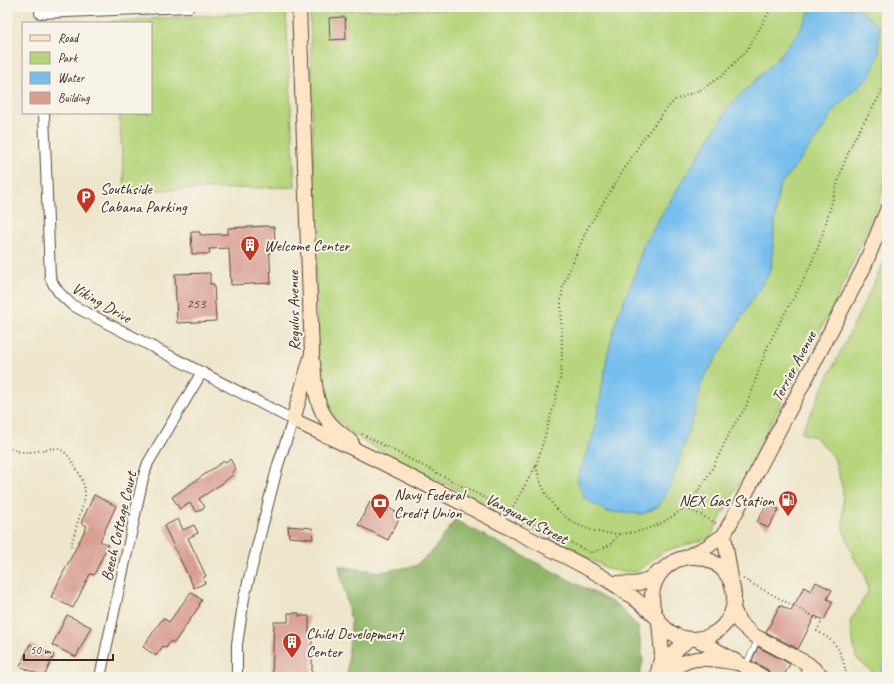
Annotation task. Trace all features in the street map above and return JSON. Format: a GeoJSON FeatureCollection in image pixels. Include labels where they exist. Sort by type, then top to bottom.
{"type":"FeatureCollection","features":[{"type":"Feature","properties":{"kind":"street"},"geometry":{"type":"LineString","coordinates":[[40,14],[189,7]]}},
{"type":"Feature","properties":{"kind":"street","name":"Regulus Avenue"},"geometry":{"type":"LineString","coordinates":[[237,677],[237,644],[244,598],[278,465],[294,420],[312,354],[299,7]]}},
{"type":"Feature","properties":{"kind":"street","name":"Viking Drive"},"geometry":{"type":"LineString","coordinates":[[44,114],[50,277],[54,287],[60,295],[72,305],[294,420]]}},
{"type":"Feature","properties":{"kind":"street","name":"Terrier Avenue"},"geometry":{"type":"LineString","coordinates":[[686,556],[707,547],[722,530],[864,266],[887,210]]}},
{"type":"Feature","properties":{"kind":"street"},"geometry":{"type":"LineString","coordinates":[[312,354],[316,396],[322,410],[329,422],[363,453]]}},
{"type":"Feature","properties":{"kind":"street","name":"Beech Cottage Court"},"geometry":{"type":"LineString","coordinates":[[100,677],[143,478],[148,463],[202,372]]}},
{"type":"Feature","properties":{"kind":"street","name":"Vanguard Street"},"geometry":{"type":"LineString","coordinates":[[294,420],[363,453],[614,583],[643,605],[658,620]]}},
{"type":"Feature","properties":{"kind":"street"},"geometry":{"type":"LineString","coordinates":[[661,675],[668,658],[679,647],[693,639],[710,636],[720,629],[728,620],[733,608],[737,580],[722,530]]}},
{"type":"Feature","properties":{"kind":"street"},"geometry":{"type":"LineString","coordinates":[[661,675],[662,654],[658,620],[652,605],[652,591],[656,579],[663,568],[674,560],[686,556],[700,557],[713,561],[737,580]]}},
{"type":"Feature","properties":{"kind":"street","name":"Vanguard Street"},"geometry":{"type":"LineString","coordinates":[[614,583],[631,584],[645,582],[663,568]]}},
{"type":"Feature","properties":{"kind":"street"},"geometry":{"type":"LineString","coordinates":[[733,608],[739,622],[759,638],[808,664],[823,677]]}},
{"type":"Feature","properties":{"kind":"street"},"geometry":{"type":"LineString","coordinates":[[658,620],[668,631],[678,636],[693,639],[763,677]]}},
{"type":"Feature","properties":{"kind":"street"},"geometry":{"type":"LineString","coordinates":[[661,675],[690,660],[707,658],[741,665]]}},
{"type":"Feature","properties":{"kind":"lane"},"geometry":{"type":"LineString","coordinates":[[741,665],[759,638]]}},
{"type":"Feature","properties":{"kind":"lane"},"geometry":{"type":"LineString","coordinates":[[801,677],[808,664]]}},
{"type":"Feature","properties":{"kind":"path"},"geometry":{"type":"LineString","coordinates":[[511,510],[536,466],[560,379],[562,359],[561,301],[563,285],[587,229],[643,139],[675,100],[702,89],[722,76],[747,50],[772,7]]}},
{"type":"Feature","properties":{"kind":"path"},"geometry":{"type":"LineString","coordinates":[[536,466],[539,480],[551,503],[564,517],[579,527],[598,532],[621,533],[652,528],[666,522],[692,499],[706,481],[732,428],[746,406],[769,344],[816,253],[840,175],[852,144],[887,79]]}},
{"type":"Feature","properties":{"kind":"path"},"geometry":{"type":"LineString","coordinates":[[358,432],[511,510],[591,553],[610,544],[621,533]]}},
{"type":"Feature","properties":{"kind":"path"},"geometry":{"type":"LineString","coordinates":[[7,447],[20,452],[54,448],[64,450],[68,454],[83,480],[85,490],[71,546]]}},
{"type":"Feature","properties":{"kind":"path"},"geometry":{"type":"LineString","coordinates":[[692,499],[693,511]]}},
{"type":"Feature","properties":{"kind":"path"},"geometry":{"type":"LineString","coordinates":[[682,509],[693,511],[722,530]]}},
{"type":"Feature","properties":{"kind":"path"},"geometry":{"type":"LineString","coordinates":[[737,580],[822,621],[817,631],[832,640],[842,655],[847,677]]}},
{"type":"Feature","properties":{"kind":"green space"},"geometry":{"type":"Polygon","coordinates":[[[625,7],[887,7],[887,171],[880,201],[835,302],[710,538],[664,551],[636,572],[611,570],[361,440],[328,411],[318,377],[310,10],[619,9],[625,7]]]}},
{"type":"Feature","properties":{"kind":"green space"},"geometry":{"type":"Polygon","coordinates":[[[286,11],[295,187],[125,191],[119,114],[152,114],[152,22],[111,21],[286,11]]]}},
{"type":"Feature","properties":{"kind":"green space"},"geometry":{"type":"Polygon","coordinates":[[[887,256],[887,677],[878,677],[856,658],[850,622],[868,592],[865,574],[855,560],[843,529],[843,490],[834,457],[815,437],[801,433],[887,256]]]}},
{"type":"Feature","properties":{"kind":"green space"},"geometry":{"type":"Polygon","coordinates":[[[455,520],[619,606],[638,627],[643,661],[639,677],[347,677],[351,622],[339,566],[380,572],[415,566],[432,552],[455,520]]]}},
{"type":"Feature","properties":{"kind":"water"},"geometry":{"type":"Polygon","coordinates":[[[818,7],[857,7],[879,27],[879,54],[870,76],[837,106],[821,132],[779,187],[771,270],[702,381],[696,409],[670,488],[659,506],[643,514],[607,512],[584,498],[577,479],[595,429],[608,352],[618,315],[634,277],[644,243],[730,105],[777,59],[798,33],[810,11],[818,7]]]}},
{"type":"Feature","properties":{"kind":"building"},"geometry":{"type":"Polygon","coordinates":[[[345,17],[346,39],[330,40],[329,18],[345,17]]]}},
{"type":"Feature","properties":{"kind":"building","name":"Welcome Center"},"geometry":{"type":"Polygon","coordinates":[[[274,227],[275,240],[269,241],[271,283],[231,285],[229,248],[209,249],[210,254],[192,254],[191,232],[200,232],[200,235],[228,234],[228,228],[274,227]]]}},
{"type":"Feature","properties":{"kind":"building"},"geometry":{"type":"Polygon","coordinates":[[[210,273],[210,284],[214,284],[216,321],[177,323],[175,274],[210,273]]]}},
{"type":"Feature","properties":{"kind":"building"},"geometry":{"type":"Polygon","coordinates":[[[230,459],[236,469],[232,472],[234,474],[199,499],[205,507],[197,512],[190,503],[180,509],[172,497],[224,461],[225,462],[230,459]]]}},
{"type":"Feature","properties":{"kind":"building"},"geometry":{"type":"Polygon","coordinates":[[[94,495],[116,506],[100,541],[108,545],[94,575],[90,574],[73,608],[51,597],[87,526],[81,523],[94,495]]]}},
{"type":"Feature","properties":{"kind":"building","name":"Navy Federal Credit Union"},"geometry":{"type":"Polygon","coordinates":[[[370,502],[388,512],[389,508],[401,515],[388,540],[358,525],[370,502]]]}},
{"type":"Feature","properties":{"kind":"building"},"geometry":{"type":"Polygon","coordinates":[[[767,503],[779,509],[768,528],[757,522],[767,503]]]}},
{"type":"Feature","properties":{"kind":"building"},"geometry":{"type":"Polygon","coordinates":[[[178,519],[183,530],[194,525],[198,533],[188,538],[206,576],[203,578],[205,583],[194,588],[164,526],[178,519]]]}},
{"type":"Feature","properties":{"kind":"building"},"geometry":{"type":"Polygon","coordinates":[[[288,526],[312,528],[313,539],[289,537],[288,526]]]}},
{"type":"Feature","properties":{"kind":"building"},"geometry":{"type":"Polygon","coordinates":[[[816,582],[832,590],[827,599],[833,602],[824,620],[815,616],[798,649],[766,632],[780,605],[791,611],[804,587],[811,591],[816,582]]]}},
{"type":"Feature","properties":{"kind":"building"},"geometry":{"type":"Polygon","coordinates":[[[191,592],[202,600],[174,643],[171,641],[166,648],[163,646],[156,656],[143,647],[163,618],[169,622],[191,592]]]}},
{"type":"Feature","properties":{"kind":"building","name":"Child Development Center"},"geometry":{"type":"Polygon","coordinates":[[[288,613],[299,613],[299,616],[309,616],[309,640],[312,640],[312,677],[272,677],[274,622],[288,622],[288,613]]]}},
{"type":"Feature","properties":{"kind":"building"},"geometry":{"type":"Polygon","coordinates":[[[67,615],[91,627],[76,657],[52,645],[67,615]]]}},
{"type":"Feature","properties":{"kind":"building"},"geometry":{"type":"Polygon","coordinates":[[[30,644],[54,655],[44,677],[20,666],[30,644]]]}},
{"type":"Feature","properties":{"kind":"building"},"geometry":{"type":"Polygon","coordinates":[[[758,647],[790,664],[783,677],[771,677],[768,670],[752,661],[758,647]]]}},
{"type":"Feature","properties":{"kind":"waterway"},"geometry":{"type":"LineString","coordinates":[[879,677],[887,660]]}},
{"type":"Feature","properties":{"kind":"place","name":"Southside Cabana Parking"},"geometry":{"type":"Point","coordinates":[86,214]}},
{"type":"Feature","properties":{"kind":"place","name":"Welcome Center"},"geometry":{"type":"Point","coordinates":[250,262]}},
{"type":"Feature","properties":{"kind":"place","name":"NEX Gas Station"},"geometry":{"type":"Point","coordinates":[788,517]}},
{"type":"Feature","properties":{"kind":"place","name":"Navy Federal Credit Union"},"geometry":{"type":"Point","coordinates":[380,520]}},
{"type":"Feature","properties":{"kind":"place","name":"Child Development Center"},"geometry":{"type":"Point","coordinates":[292,659]}}]}
